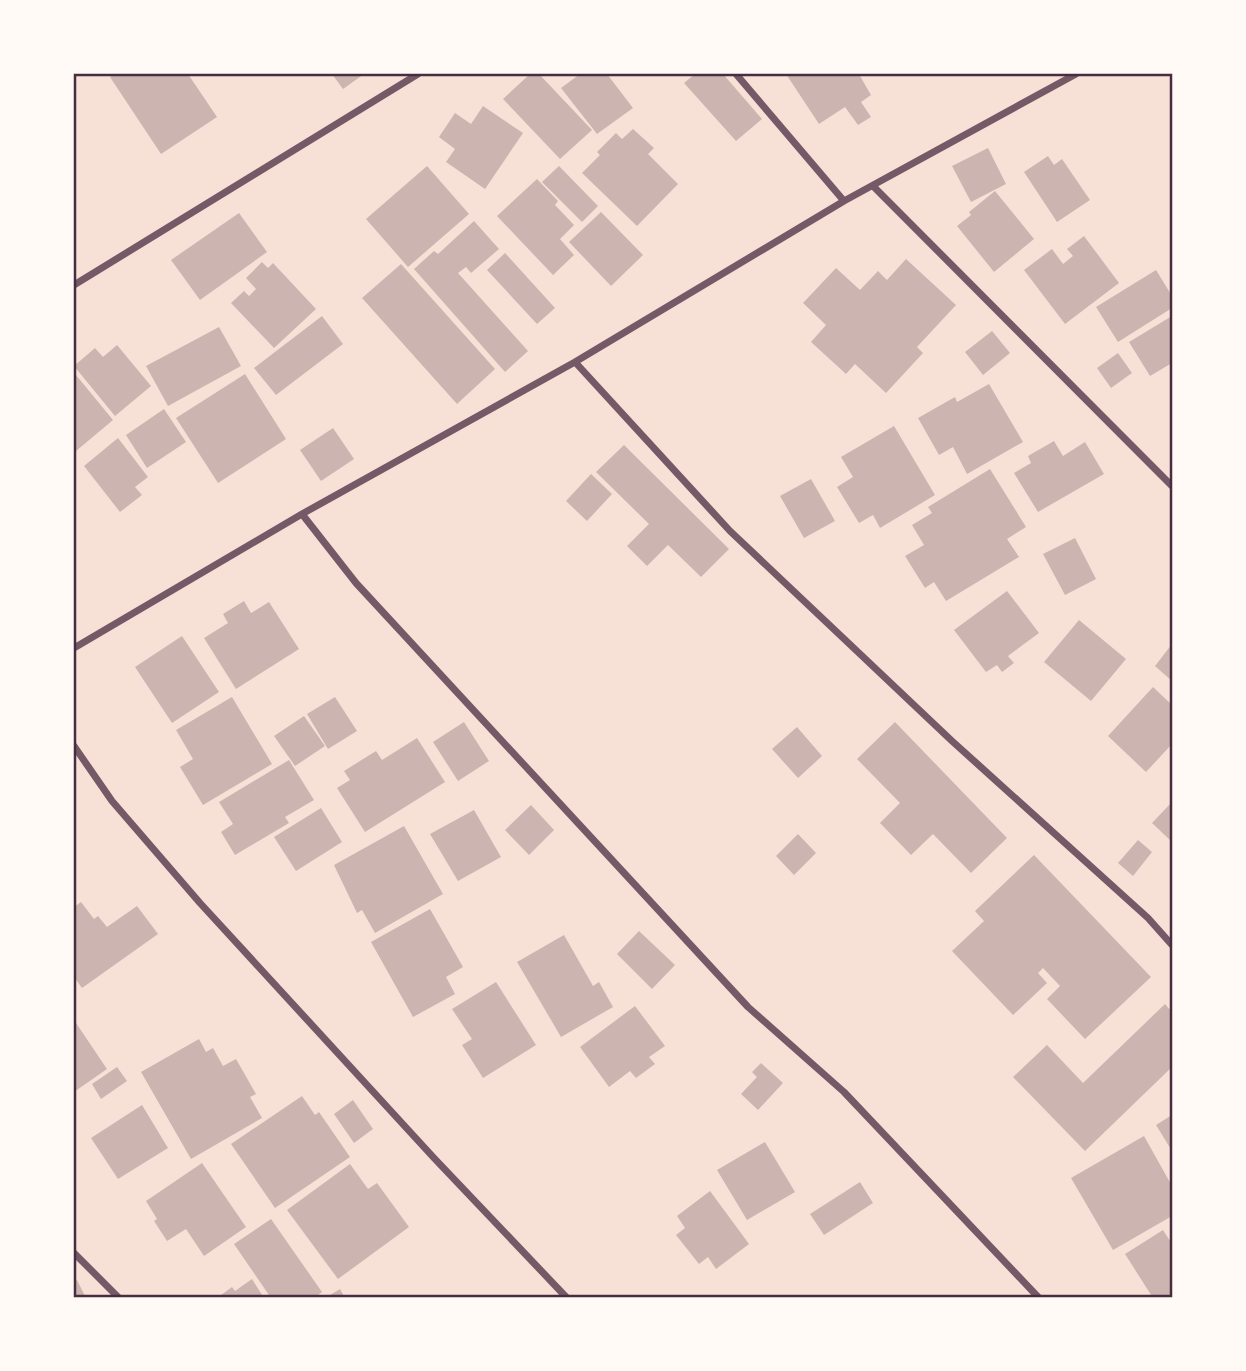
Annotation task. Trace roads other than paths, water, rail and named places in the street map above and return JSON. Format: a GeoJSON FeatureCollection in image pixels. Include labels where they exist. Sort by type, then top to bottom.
{"type":"FeatureCollection","features":[{"type":"Feature","properties":{"kind":"street"},"geometry":{"type":"LineString","coordinates":[[74,285],[418,74]]}},
{"type":"Feature","properties":{"kind":"street"},"geometry":{"type":"LineString","coordinates":[[736,74],[844,201]]}},
{"type":"Feature","properties":{"kind":"street"},"geometry":{"type":"LineString","coordinates":[[74,648],[302,514],[575,362],[844,201],[1076,74]]}},
{"type":"Feature","properties":{"kind":"street"},"geometry":{"type":"LineString","coordinates":[[873,186],[1172,486]]}},
{"type":"Feature","properties":{"kind":"street"},"geometry":{"type":"LineString","coordinates":[[575,362],[730,531],[952,741],[1148,918],[1172,945]]}},
{"type":"Feature","properties":{"kind":"street"},"geometry":{"type":"LineString","coordinates":[[302,514],[356,583],[748,1007],[844,1092],[1039,1297]]}},
{"type":"Feature","properties":{"kind":"street"},"geometry":{"type":"LineString","coordinates":[[74,746],[112,802],[200,903],[434,1158],[567,1297]]}},
{"type":"Feature","properties":{"kind":"street"},"geometry":{"type":"LineString","coordinates":[[74,1253],[120,1297]]}}]}
